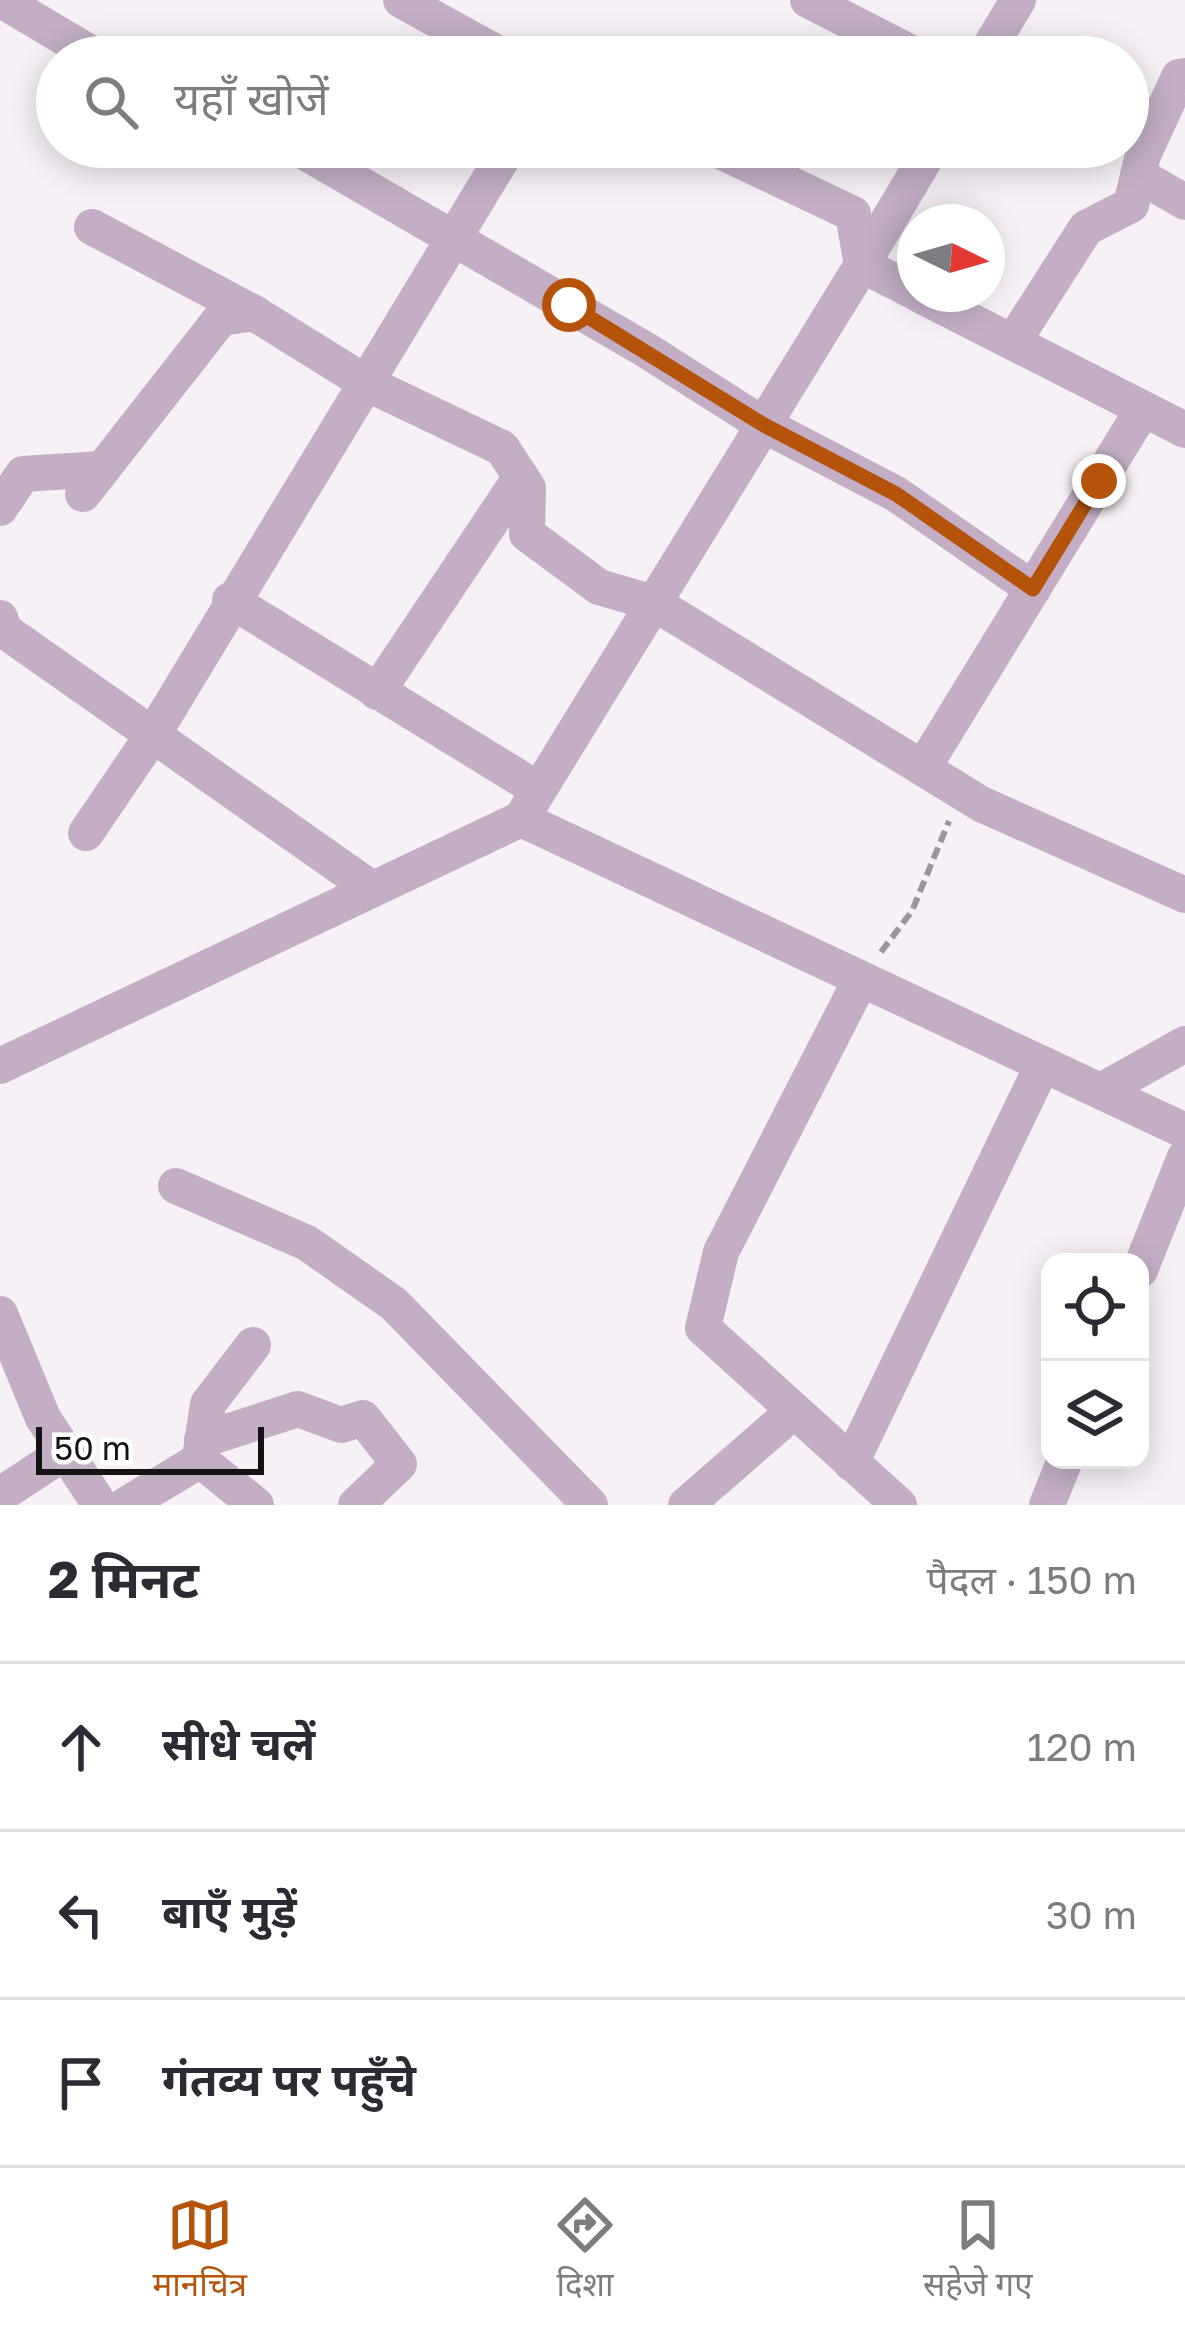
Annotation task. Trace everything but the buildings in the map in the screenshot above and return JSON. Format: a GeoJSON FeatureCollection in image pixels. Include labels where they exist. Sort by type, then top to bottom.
{"type":"FeatureCollection","features":[{"type":"Feature","properties":{"kind":"street"},"geometry":{"type":"LineString","coordinates":[[1,0],[62,36]]}},
{"type":"Feature","properties":{"kind":"street"},"geometry":{"type":"LineString","coordinates":[[401,0],[466,36]]}},
{"type":"Feature","properties":{"kind":"street"},"geometry":{"type":"LineString","coordinates":[[808,0],[878,36]]}},
{"type":"Feature","properties":{"kind":"street"},"geometry":{"type":"LineString","coordinates":[[997,36],[1018,0]]}},
{"type":"Feature","properties":{"kind":"street"},"geometry":{"type":"LineString","coordinates":[[1149,148],[1179,76],[1185,76]]}},
{"type":"Feature","properties":{"kind":"street"},"geometry":{"type":"LineString","coordinates":[[333,168],[764,425],[896,494],[1033,589]]}},
{"type":"Feature","properties":{"kind":"street"},"geometry":{"type":"LineString","coordinates":[[86,832],[154,733],[230,600],[368,384],[496,168]]}},
{"type":"Feature","properties":{"kind":"street"},"geometry":{"type":"LineString","coordinates":[[756,168],[853,214],[862,265]]}},
{"type":"Feature","properties":{"kind":"street"},"geometry":{"type":"LineString","coordinates":[[0,1066],[372,890],[530,805],[920,168]]}},
{"type":"Feature","properties":{"kind":"street"},"geometry":{"type":"LineString","coordinates":[[1012,342],[1086,229],[1130,205],[1141,168]]}},
{"type":"Feature","properties":{"kind":"street"},"geometry":{"type":"LineString","coordinates":[[1138,175],[1185,202]]}},
{"type":"Feature","properties":{"kind":"street"},"geometry":{"type":"LineString","coordinates":[[92,227],[254,313],[368,384],[502,448],[528,488],[527,534],[599,587],[655,603],[962,792],[1185,895]]}},
{"type":"Feature","properties":{"kind":"street"},"geometry":{"type":"LineString","coordinates":[[862,265],[897,283]]}},
{"type":"Feature","properties":{"kind":"street"},"geometry":{"type":"LineString","coordinates":[[954,312],[1185,430]]}},
{"type":"Feature","properties":{"kind":"street"},"geometry":{"type":"LineString","coordinates":[[0,508],[23,474],[93,481],[221,318],[254,313]]}},
{"type":"Feature","properties":{"kind":"street"},"geometry":{"type":"LineString","coordinates":[[923,769],[1143,409]]}},
{"type":"Feature","properties":{"kind":"street"},"geometry":{"type":"LineString","coordinates":[[377,692],[521,477]]}},
{"type":"Feature","properties":{"kind":"street"},"geometry":{"type":"LineString","coordinates":[[230,600],[377,692],[530,805],[861,979],[1185,1131]]}},
{"type":"Feature","properties":{"kind":"street"},"geometry":{"type":"LineString","coordinates":[[0,618],[5,631],[372,890]]}},
{"type":"Feature","properties":{"kind":"street"},"geometry":{"type":"LineString","coordinates":[[861,979],[722,1252],[703,1328],[899,1505]]}},
{"type":"Feature","properties":{"kind":"street"},"geometry":{"type":"LineString","coordinates":[[1101,1091],[1185,1044]]}},
{"type":"Feature","properties":{"kind":"street"},"geometry":{"type":"LineString","coordinates":[[850,1463],[1043,1064]]}},
{"type":"Feature","properties":{"kind":"street"},"geometry":{"type":"LineString","coordinates":[[1147,1253],[1185,1157]]}},
{"type":"Feature","properties":{"kind":"street"},"geometry":{"type":"LineString","coordinates":[[176,1186],[308,1243],[394,1304],[590,1505]]}},
{"type":"Feature","properties":{"kind":"street"},"geometry":{"type":"LineString","coordinates":[[0,1313],[43,1418],[100,1505]]}},
{"type":"Feature","properties":{"kind":"street"},"geometry":{"type":"LineString","coordinates":[[201,1450],[208,1404],[253,1345]]}},
{"type":"Feature","properties":{"kind":"street"},"geometry":{"type":"LineString","coordinates":[[126,1505],[201,1450],[298,1409],[341,1425],[363,1418],[399,1464],[356,1505]]}},
{"type":"Feature","properties":{"kind":"street"},"geometry":{"type":"LineString","coordinates":[[686,1505],[793,1412]]}},
{"type":"Feature","properties":{"kind":"street"},"geometry":{"type":"LineString","coordinates":[[201,1450],[256,1505]]}},
{"type":"Feature","properties":{"kind":"street"},"geometry":{"type":"LineString","coordinates":[[0,1495],[64,1453]]}},
{"type":"Feature","properties":{"kind":"street"},"geometry":{"type":"LineString","coordinates":[[1047,1505],[1061,1469]]}},
{"type":"Feature","properties":{"kind":"path"},"geometry":{"type":"LineString","coordinates":[[861,979],[912,911],[962,792]]}},
{"type":"Feature","properties":{"kind":"route"},"geometry":{"type":"LineString","coordinates":[[569,305],[764,425],[896,494],[1033,589],[1099,481]]}}]}
